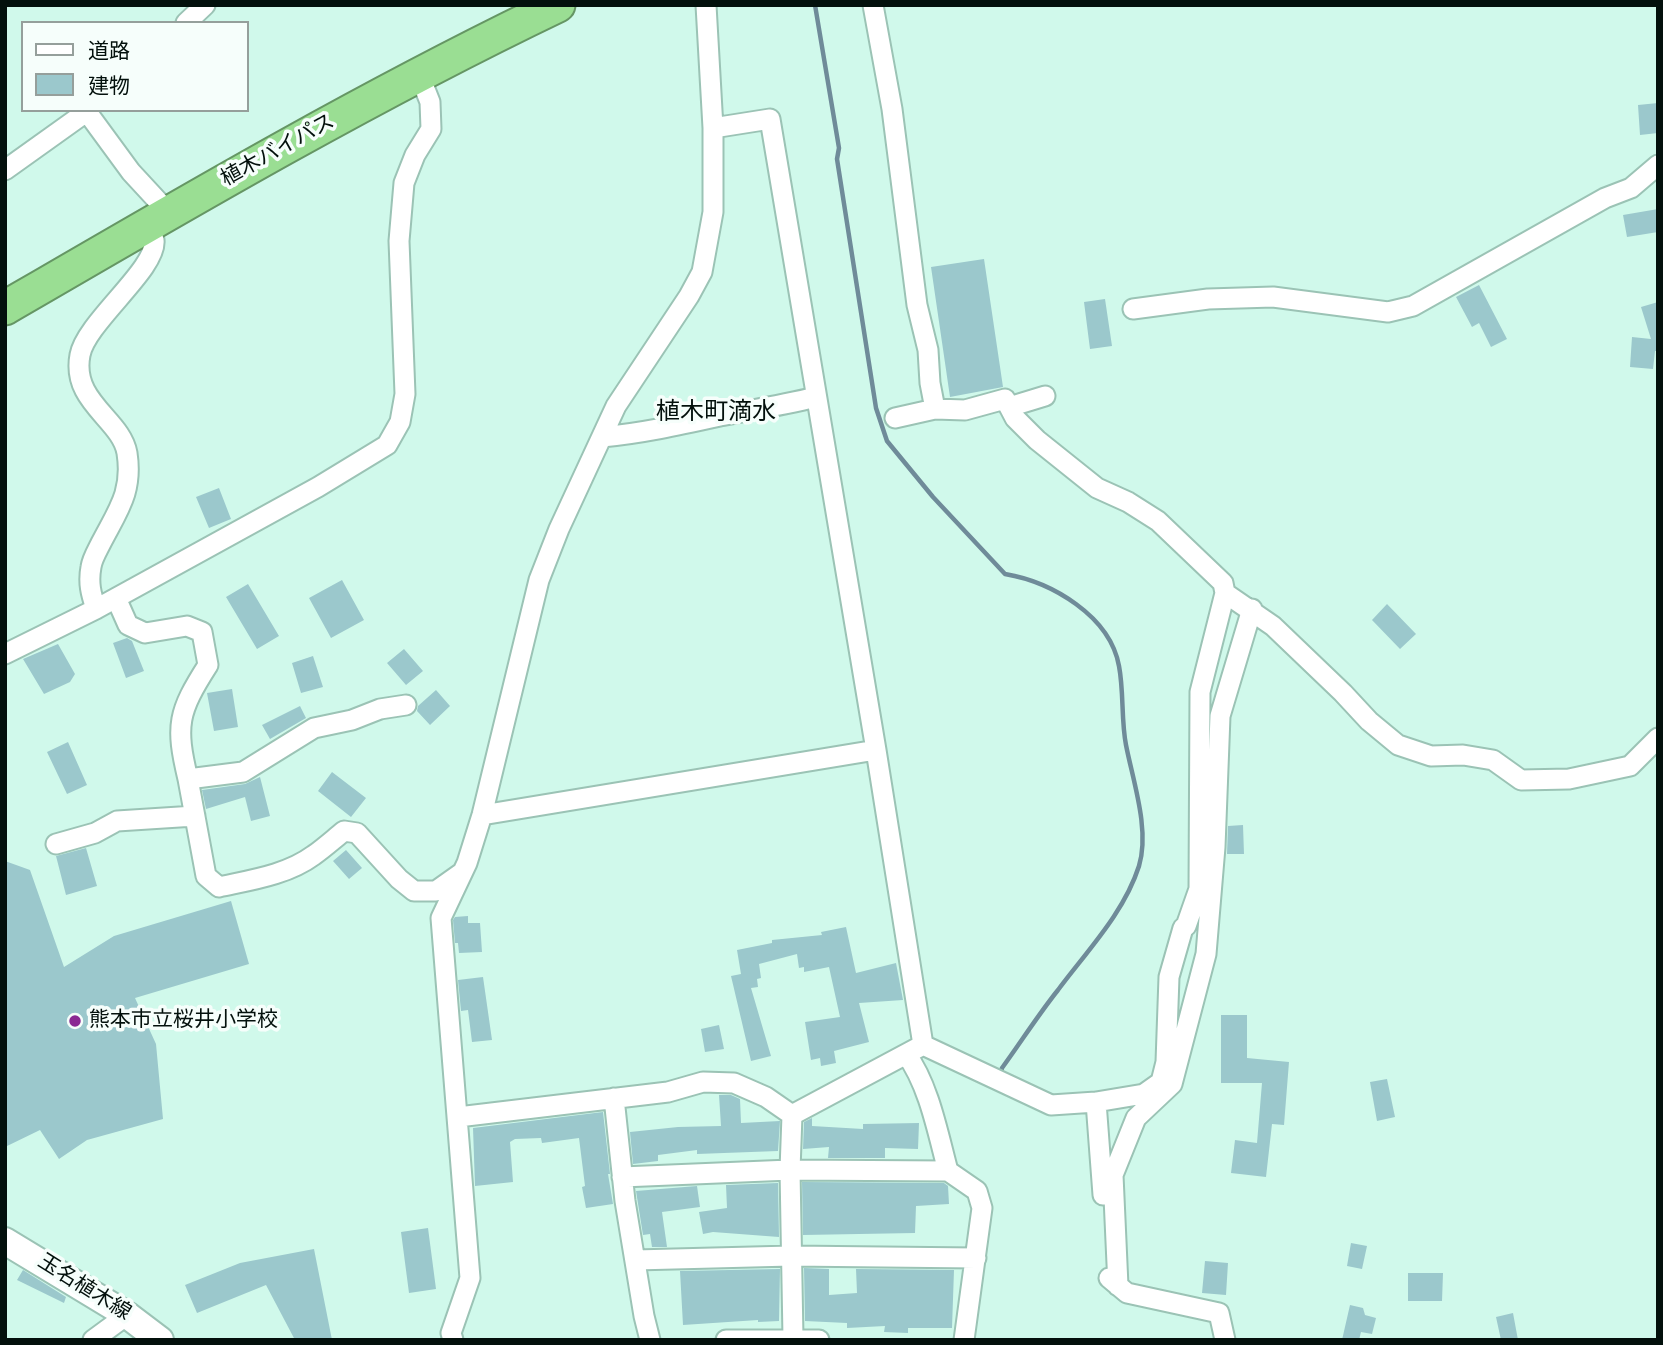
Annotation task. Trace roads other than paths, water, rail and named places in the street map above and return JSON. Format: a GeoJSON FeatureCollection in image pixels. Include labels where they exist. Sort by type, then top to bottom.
{"type":"FeatureCollection","features":[{"type":"Feature","properties":{"kind":"highway","name":"植木バイパス"},"geometry":{"type":"LineString","coordinates":[[5,308],[281,148],[527,13],[558,5]]}},
{"type":"Feature","properties":{"kind":"main road","name":"玉名植木線"},"geometry":{"type":"LineString","coordinates":[[5,1241],[127,1315],[160,1340]]}},
{"type":"Feature","properties":{"kind":"street"},"geometry":{"type":"LineString","coordinates":[[188,21],[205,5]]}},
{"type":"Feature","properties":{"kind":"street"},"geometry":{"type":"LineString","coordinates":[[453,1340],[451,1333],[470,1278],[441,918],[463,873],[482,815],[532,608],[539,589],[539,580],[571,501],[616,406],[702,272],[713,212],[713,128],[706,5]]}},
{"type":"Feature","properties":{"kind":"street"},"geometry":{"type":"LineString","coordinates":[[873,5],[892,108],[918,305],[928,350],[935,409]]}},
{"type":"Feature","properties":{"kind":"street"},"geometry":{"type":"LineString","coordinates":[[5,654],[96,609],[318,487],[387,445],[400,422],[405,394],[399,241],[404,183],[415,155],[431,129],[430,102],[419,74]]}},
{"type":"Feature","properties":{"kind":"street"},"geometry":{"type":"LineString","coordinates":[[5,170],[87,112]]}},
{"type":"Feature","properties":{"kind":"street"},"geometry":{"type":"LineString","coordinates":[[89,112],[131,172],[158,219],[149,258],[90,335],[80,354],[80,373],[85,394],[113,428],[126,450],[129,488],[91,564],[89,586],[96,609]]}},
{"type":"Feature","properties":{"kind":"street"},"geometry":{"type":"LineString","coordinates":[[713,128],[771,119],[876,750],[914,1049],[912,1062],[933,1114],[948,1171]]}},
{"type":"Feature","properties":{"kind":"street"},"geometry":{"type":"LineString","coordinates":[[1133,309],[1208,299],[1273,297],[1388,312],[1413,306],[1605,198],[1631,188],[1658,165]]}},
{"type":"Feature","properties":{"kind":"street"},"geometry":{"type":"LineString","coordinates":[[1009,407],[1045,396]]}},
{"type":"Feature","properties":{"kind":"street"},"geometry":{"type":"LineString","coordinates":[[602,437],[649,432],[816,397]]}},
{"type":"Feature","properties":{"kind":"street"},"geometry":{"type":"LineString","coordinates":[[895,418],[935,409],[965,410],[1004,399],[1016,418],[1037,440],[1097,488],[1128,502],[1158,521],[1223,583],[1225,593],[1200,692],[1199,890],[1183,928],[1169,977],[1166,1062],[1161,1082],[1144,1094],[1096,1102],[1051,1105],[914,1049]]}},
{"type":"Feature","properties":{"kind":"street"},"geometry":{"type":"LineString","coordinates":[[1225,593],[1252,609],[1273,626],[1369,721],[1398,745],[1431,756],[1463,755],[1493,760],[1521,780],[1569,779],[1630,766],[1658,738]]}},
{"type":"Feature","properties":{"kind":"street"},"geometry":{"type":"LineString","coordinates":[[116,598],[128,625],[145,633],[187,626],[202,632],[208,665],[194,687],[179,727],[206,876],[219,887],[295,866],[312,857],[344,831],[357,833],[399,879],[414,891],[436,891],[463,873]]}},
{"type":"Feature","properties":{"kind":"street"},"geometry":{"type":"LineString","coordinates":[[1118,1286],[1113,1175],[1136,1118],[1172,1084],[1206,954],[1215,847],[1220,716],[1252,609]]}},
{"type":"Feature","properties":{"kind":"street"},"geometry":{"type":"LineString","coordinates":[[188,779],[243,772],[314,729],[352,720],[380,709],[405,705]]}},
{"type":"Feature","properties":{"kind":"street"},"geometry":{"type":"LineString","coordinates":[[482,815],[876,750]]}},
{"type":"Feature","properties":{"kind":"street"},"geometry":{"type":"LineString","coordinates":[[56,845],[95,833],[117,821],[195,816]]}},
{"type":"Feature","properties":{"kind":"street"},"geometry":{"type":"LineString","coordinates":[[792,1115],[914,1049]]}},
{"type":"Feature","properties":{"kind":"street"},"geometry":{"type":"LineString","coordinates":[[458,1117],[667,1092],[703,1082],[734,1083],[766,1097],[792,1115]]}},
{"type":"Feature","properties":{"kind":"street"},"geometry":{"type":"LineString","coordinates":[[614,1098],[622,1177],[650,1340]]}},
{"type":"Feature","properties":{"kind":"street"},"geometry":{"type":"LineString","coordinates":[[1096,1102],[1109,1280],[1127,1293],[1219,1313],[1225,1340]]}},
{"type":"Feature","properties":{"kind":"street"},"geometry":{"type":"LineString","coordinates":[[792,1115],[790,1170],[793,1338]]}},
{"type":"Feature","properties":{"kind":"street"},"geometry":{"type":"LineString","coordinates":[[622,1177],[790,1170],[948,1171],[977,1191],[982,1209],[964,1340]]}},
{"type":"Feature","properties":{"kind":"street"},"geometry":{"type":"LineString","coordinates":[[635,1260],[791,1256],[976,1258]]}},
{"type":"Feature","properties":{"kind":"street"},"geometry":{"type":"LineString","coordinates":[[93,1340],[127,1315]]}},
{"type":"Feature","properties":{"kind":"street"},"geometry":{"type":"LineString","coordinates":[[726,1340],[819,1340]]}},
{"type":"Feature","properties":{"kind":"waterway"},"geometry":{"type":"LineString","coordinates":[[815,5],[839,148],[837,159],[876,408],[887,441],[933,497],[1005,574],[1023,578],[1059,593],[1091,617],[1104,632],[1119,666],[1124,735],[1142,821],[1139,866],[1114,916],[1051,999],[1002,1068],[1000,1076]]}},
{"type":"Feature","properties":{"kind":"place","name":"熊本市立桜井小学校"},"geometry":{"type":"Point","coordinates":[75,1021]}},
{"type":"Feature","properties":{"kind":"district","name":"植木町滴水"},"geometry":{"type":"Point","coordinates":[716,413]}}]}
